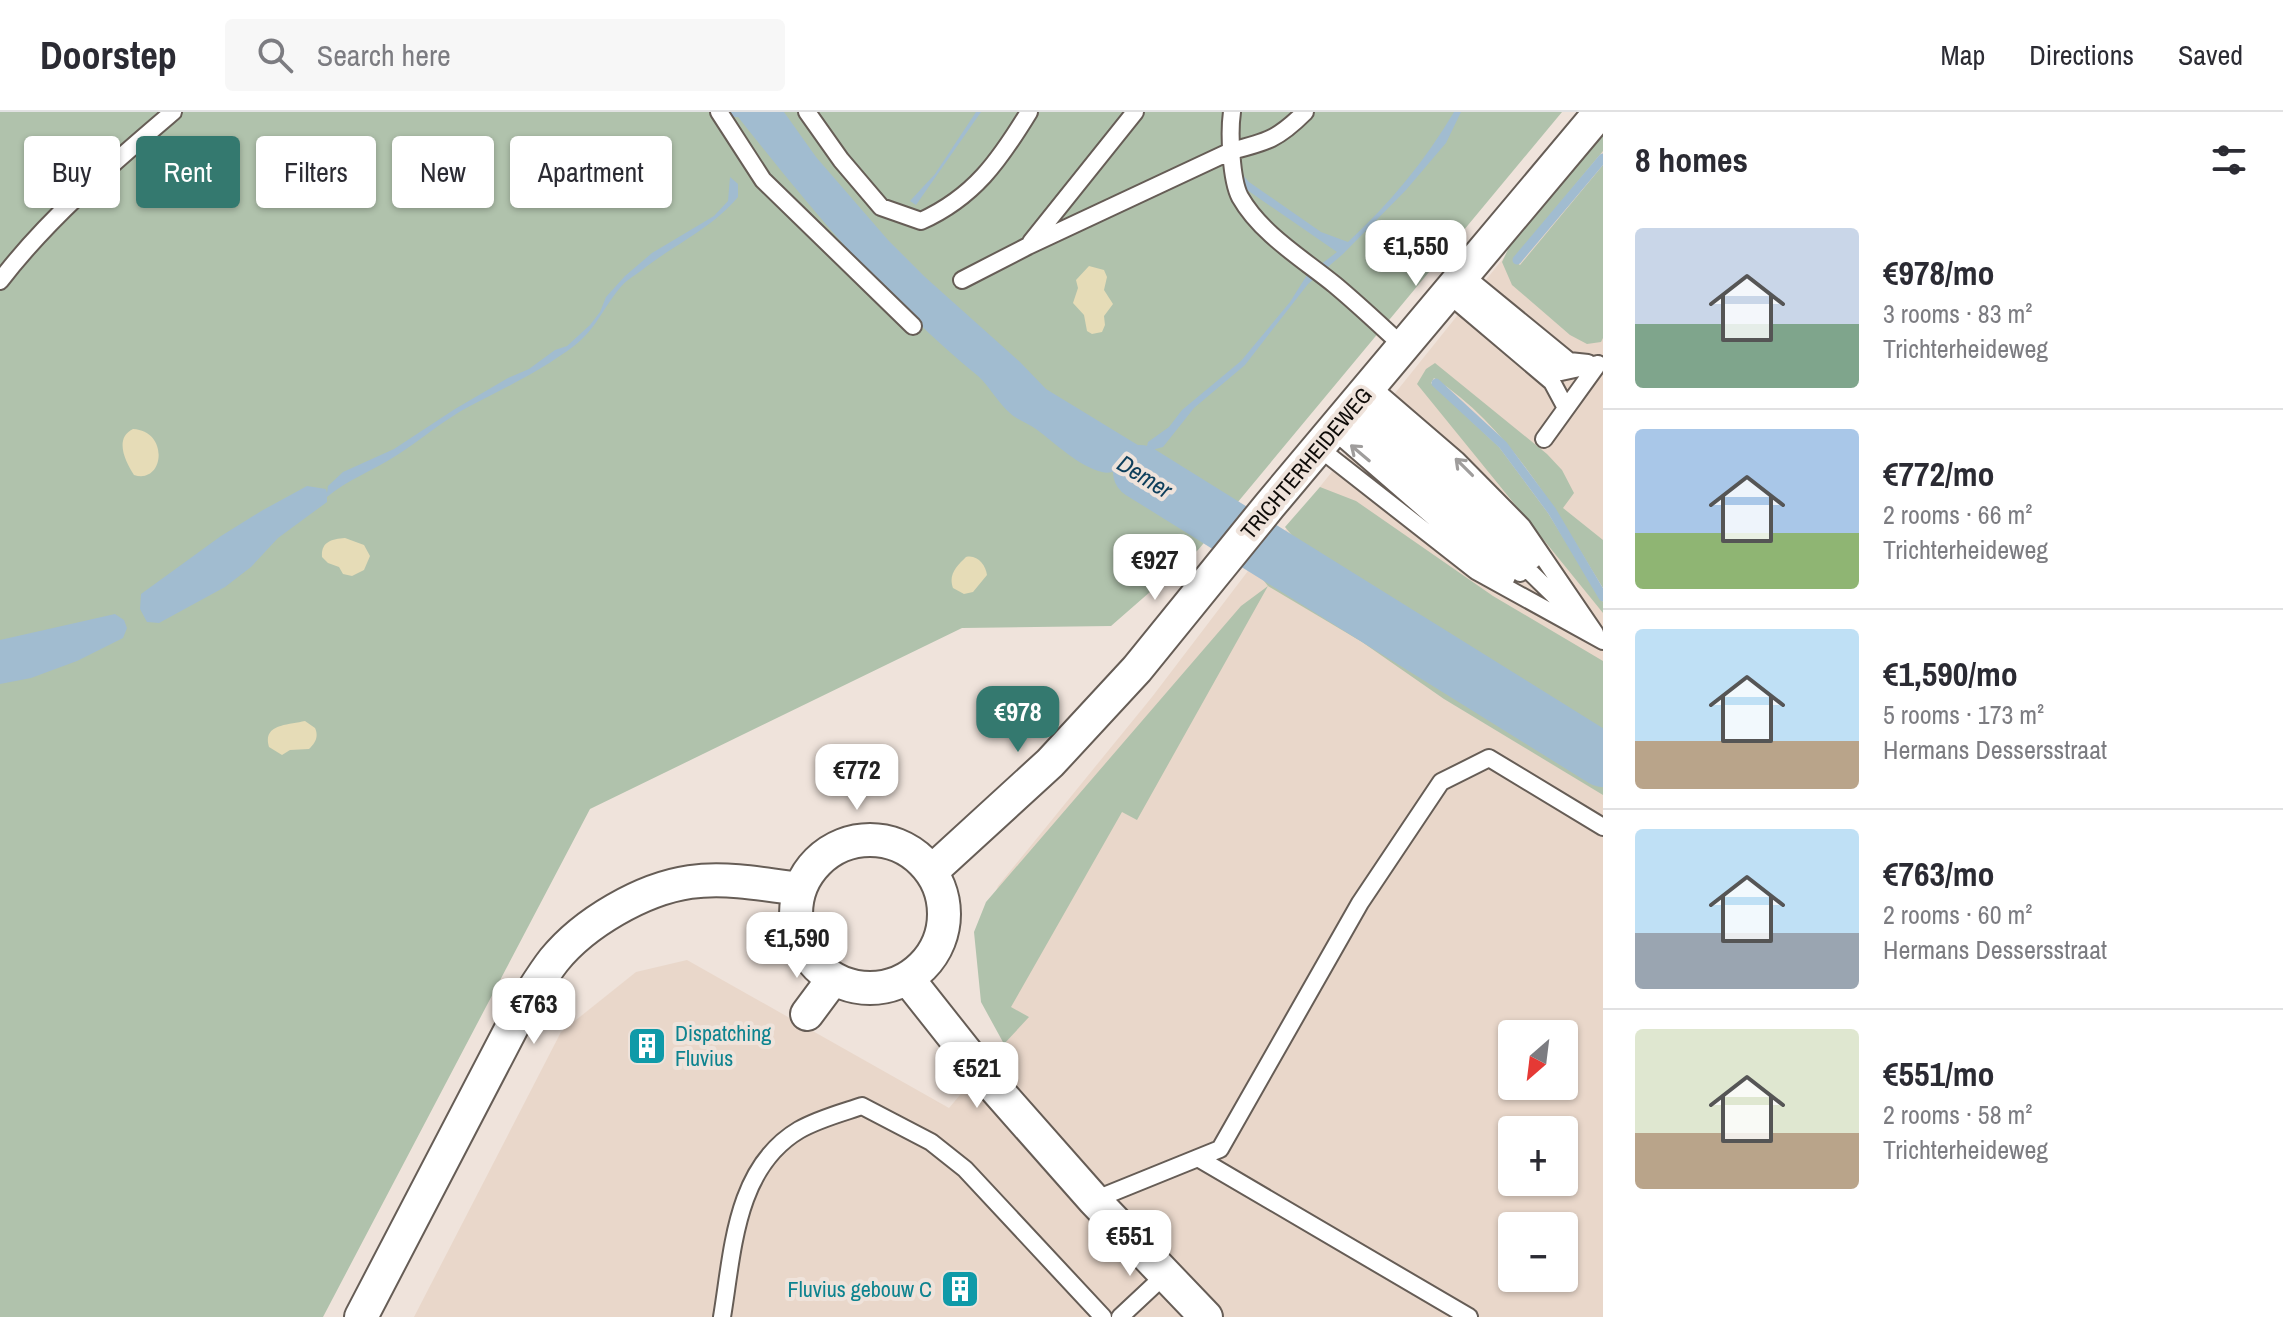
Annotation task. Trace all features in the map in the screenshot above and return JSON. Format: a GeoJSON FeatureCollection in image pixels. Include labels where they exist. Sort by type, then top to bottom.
{"type":"FeatureCollection","features":[{"type":"Feature","properties":{"kind":"street","name":"TRICHTERHEIDEWEG"},"geometry":{"type":"LineString","coordinates":[[932,871],[1050,763],[1137,669],[1270,505],[1600,112]]}},
{"type":"Feature","properties":{"kind":"street"},"geometry":{"type":"LineString","coordinates":[[860,839],[887,841],[913,852],[932,871],[943,893],[945,918],[940,942],[927,963],[908,979],[883,988],[858,988],[833,979],[813,962],[800,940],[795,915],[799,889],[813,865],[834,848],[860,839]]}},
{"type":"Feature","properties":{"kind":"street"},"geometry":{"type":"LineString","coordinates":[[361,1317],[523,1006],[554,959],[593,922],[638,898],[689,882],[748,882],[799,889]]}},
{"type":"Feature","properties":{"kind":"street"},"geometry":{"type":"LineString","coordinates":[[807,1014],[833,979]]}},
{"type":"Feature","properties":{"kind":"street"},"geometry":{"type":"LineString","coordinates":[[908,979],[988,1080],[1094,1200],[1206,1317]]}},
{"type":"Feature","properties":{"kind":"lane"},"geometry":{"type":"LineString","coordinates":[[0,281],[23,251],[108,167],[173,112]]}},
{"type":"Feature","properties":{"kind":"lane"},"geometry":{"type":"LineString","coordinates":[[719,112],[763,180],[913,326]]}},
{"type":"Feature","properties":{"kind":"lane"},"geometry":{"type":"LineString","coordinates":[[807,112],[841,160],[881,207],[921,221],[948,209],[974,187],[1007,148],[1029,112]]}},
{"type":"Feature","properties":{"kind":"lane"},"geometry":{"type":"LineString","coordinates":[[1028,246],[1135,112]]}},
{"type":"Feature","properties":{"kind":"lane"},"geometry":{"type":"LineString","coordinates":[[1232,112],[1231,151],[1238,194],[1254,217],[1404,347]]}},
{"type":"Feature","properties":{"kind":"lane"},"geometry":{"type":"LineString","coordinates":[[962,280],[1231,151],[1265,143],[1284,134],[1305,112]]}},
{"type":"Feature","properties":{"kind":"lane"},"geometry":{"type":"LineString","coordinates":[[1456,285],[1569,361],[1598,364],[1544,439]]}},
{"type":"Feature","properties":{"kind":"lane"},"geometry":{"type":"LineString","coordinates":[[1456,285],[1552,382],[1566,408]]}},
{"type":"Feature","properties":{"kind":"lane"},"geometry":{"type":"LineString","coordinates":[[1347,415],[1457,460],[1522,526],[1600,640]]}},
{"type":"Feature","properties":{"kind":"lane"},"geometry":{"type":"LineString","coordinates":[[1347,415],[1438,482],[1600,640]]}},
{"type":"Feature","properties":{"kind":"lane"},"geometry":{"type":"LineString","coordinates":[[1347,415],[1485,562],[1600,640]]}},
{"type":"Feature","properties":{"kind":"lane"},"geometry":{"type":"LineString","coordinates":[[1094,1200],[1220,1149],[1360,903],[1441,782],[1489,758],[1603,827]]}},
{"type":"Feature","properties":{"kind":"lane"},"geometry":{"type":"LineString","coordinates":[[722,1317],[745,1199],[749,1186],[772,1150],[799,1130],[862,1106],[931,1142],[965,1169],[1103,1317]]}},
{"type":"Feature","properties":{"kind":"lane"},"geometry":{"type":"LineString","coordinates":[[1198,1158],[1469,1317]]}},
{"type":"Feature","properties":{"kind":"lane"},"geometry":{"type":"LineString","coordinates":[[1120,1317],[1165,1275]]}},
{"type":"Feature","properties":{"kind":"shaded area"},"geometry":{"type":"Polygon","coordinates":[[[1603,134],[1603,745],[1274,544],[1603,134]]]}},
{"type":"Feature","properties":{"kind":"shaded area"},"geometry":{"type":"Polygon","coordinates":[[[1251,567],[1603,789],[1603,1317],[414,1317],[561,1032],[636,972],[687,960],[949,1108],[1004,1043],[980,931],[998,886],[1152,697],[1251,567]]]}},
{"type":"Feature","properties":{"kind":"green space"},"geometry":{"type":"Polygon","coordinates":[[[0,112],[1562,112],[1198,550],[1111,626],[962,628],[590,809],[323,1317],[0,1317],[0,112]]]}},
{"type":"Feature","properties":{"kind":"green space"},"geometry":{"type":"Polygon","coordinates":[[[1603,129],[1603,151],[1513,260],[1520,265],[1603,165],[1603,338],[1601,342],[1587,344],[1570,335],[1512,285],[1502,262],[1513,239],[1603,129]]]}},
{"type":"Feature","properties":{"kind":"green space"},"geometry":{"type":"Polygon","coordinates":[[[1435,363],[1547,454],[1562,470],[1574,493],[1563,508],[1603,540],[1603,588],[1549,501],[1509,446],[1461,398],[1434,378],[1431,383],[1499,447],[1548,513],[1603,602],[1603,613],[1417,384],[1426,369],[1435,363]]]}},
{"type":"Feature","properties":{"kind":"green space"},"geometry":{"type":"Polygon","coordinates":[[[1320,487],[1356,501],[1493,596],[1603,661],[1603,742],[1314,562],[1285,527],[1320,487]]]}},
{"type":"Feature","properties":{"kind":"green space"},"geometry":{"type":"Polygon","coordinates":[[[1253,567],[1299,584],[1603,771],[1603,795],[1444,699],[1362,642],[1268,586],[1253,567]]]}},
{"type":"Feature","properties":{"kind":"green space"},"geometry":{"type":"Polygon","coordinates":[[[1268,586],[1137,820],[1122,812],[1011,1007],[1029,1017],[1004,1044],[981,1002],[974,932],[986,902],[1241,606],[1268,586]]]}},
{"type":"Feature","properties":{"kind":"sand"},"geometry":{"type":"Polygon","coordinates":[[[1089,266],[1104,270],[1107,277],[1104,290],[1113,304],[1104,316],[1102,332],[1092,334],[1087,331],[1084,315],[1073,303],[1078,288],[1076,280],[1089,266]]]}},
{"type":"Feature","properties":{"kind":"sand"},"geometry":{"type":"Polygon","coordinates":[[[133,429],[153,438],[157,447],[157,465],[144,476],[134,475],[123,450],[124,438],[133,429]]]}},
{"type":"Feature","properties":{"kind":"sand"},"geometry":{"type":"Polygon","coordinates":[[[345,538],[364,545],[370,556],[364,570],[352,576],[343,574],[339,567],[322,557],[323,548],[328,542],[345,538]]]}},
{"type":"Feature","properties":{"kind":"sand"},"geometry":{"type":"Polygon","coordinates":[[[966,557],[980,561],[987,575],[973,592],[964,594],[953,588],[952,579],[966,557]]]}},
{"type":"Feature","properties":{"kind":"sand"},"geometry":{"type":"Polygon","coordinates":[[[305,721],[315,728],[317,734],[309,749],[290,750],[282,755],[269,747],[269,734],[273,730],[305,721]]]}},
{"type":"Feature","properties":{"kind":"water"},"geometry":{"type":"Polygon","coordinates":[[[728,112],[784,112],[816,157],[888,240],[925,277],[1046,389],[1146,450],[1148,442],[1169,427],[1182,410],[1241,361],[1290,302],[1307,275],[1337,252],[1237,183],[1242,174],[1321,232],[1348,242],[1406,181],[1454,112],[1461,112],[1446,143],[1406,190],[1343,254],[1308,284],[1245,365],[1194,408],[1163,447],[1148,451],[1221,496],[1187,526],[1163,518],[1152,496],[1135,476],[1120,471],[1104,473],[1084,465],[1010,413],[978,376],[881,286],[822,220],[738,117],[732,117],[728,112]]]}},
{"type":"Feature","properties":{"kind":"water"},"geometry":{"type":"Polygon","coordinates":[[[976,112],[981,112],[916,205],[910,201],[935,174],[976,112]]]}},
{"type":"Feature","properties":{"kind":"water"},"geometry":{"type":"Polygon","coordinates":[[[730,177],[738,184],[738,197],[704,227],[624,284],[574,346],[536,371],[460,412],[394,457],[335,491],[327,497],[327,502],[278,538],[251,567],[225,587],[159,623],[147,622],[140,609],[141,594],[221,536],[307,486],[326,489],[327,493],[328,486],[343,472],[394,449],[455,409],[567,346],[590,325],[606,297],[625,276],[652,253],[714,216],[728,201],[730,177]]]}},
{"type":"Feature","properties":{"kind":"water"},"geometry":{"type":"Polygon","coordinates":[[[115,614],[124,620],[127,628],[123,638],[77,661],[31,678],[0,684],[0,640],[115,614]]]}},
{"type":"Feature","properties":{"kind":"waterway"},"geometry":{"type":"LineString","coordinates":[[1517,260],[1603,158]]}},
{"type":"Feature","properties":{"kind":"waterway"},"geometry":{"type":"LineString","coordinates":[[1436,383],[1503,445],[1552,511],[1603,597]]}},
{"type":"Feature","properties":{"kind":"waterway","name":"Demer"},"geometry":{"type":"LineString","coordinates":[[1140,472],[1603,760]]}},
{"type":"Feature","properties":{"kind":"place","name":"Dispatching Fluvius"},"geometry":{"type":"Point","coordinates":[647,1046]}},
{"type":"Feature","properties":{"kind":"place","name":"Fluvius gebouw C"},"geometry":{"type":"Point","coordinates":[960,1289]}}]}
